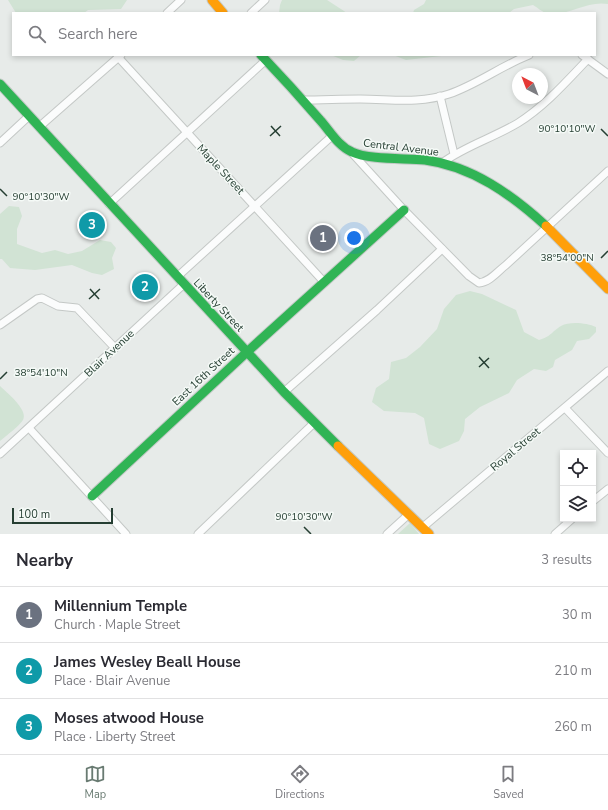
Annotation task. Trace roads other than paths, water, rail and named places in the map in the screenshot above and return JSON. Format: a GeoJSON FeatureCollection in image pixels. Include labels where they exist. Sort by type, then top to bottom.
{"type":"FeatureCollection","features":[{"type":"Feature","properties":{"kind":"street"},"geometry":{"type":"LineString","coordinates":[[168,12],[181,0]]}},
{"type":"Feature","properties":{"kind":"street"},"geometry":{"type":"LineString","coordinates":[[212,0],[222,12]]}},
{"type":"Feature","properties":{"kind":"street"},"geometry":{"type":"LineString","coordinates":[[252,12],[265,0]]}},
{"type":"Feature","properties":{"kind":"street"},"geometry":{"type":"LineString","coordinates":[[39,127],[119,56]]}},
{"type":"Feature","properties":{"kind":"street","name":"Maple Street"},"geometry":{"type":"LineString","coordinates":[[119,56],[187,133],[324,282]]}},
{"type":"Feature","properties":{"kind":"street"},"geometry":{"type":"LineString","coordinates":[[302,100],[420,100],[440,96],[464,88],[504,66],[527,56]]}},
{"type":"Feature","properties":{"kind":"street"},"geometry":{"type":"LineString","coordinates":[[109,204],[187,133],[263,57]]}},
{"type":"Feature","properties":{"kind":"street","name":"Central Avenue"},"geometry":{"type":"LineString","coordinates":[[263,57],[333,135],[352,152],[368,156],[442,163],[469,172],[495,186],[522,206],[547,228],[608,289]]}},
{"type":"Feature","properties":{"kind":"street"},"geometry":{"type":"LineString","coordinates":[[442,163],[454,154],[500,132],[533,113],[556,92],[585,57],[608,74]]}},
{"type":"Feature","properties":{"kind":"street","name":"Liberty Street"},"geometry":{"type":"LineString","coordinates":[[0,84],[109,204],[284,392],[426,531]]}},
{"type":"Feature","properties":{"kind":"street"},"geometry":{"type":"LineString","coordinates":[[440,96],[454,154]]}},
{"type":"Feature","properties":{"kind":"street"},"geometry":{"type":"LineString","coordinates":[[0,142],[29,116]]}},
{"type":"Feature","properties":{"kind":"street","name":"Blair Avenue"},"geometry":{"type":"LineString","coordinates":[[0,454],[115,348],[255,206],[333,135]]}},
{"type":"Feature","properties":{"kind":"street"},"geometry":{"type":"LineString","coordinates":[[352,152],[404,210],[469,276],[479,283],[485,282],[489,279],[547,228],[608,171]]}},
{"type":"Feature","properties":{"kind":"street","name":"East 16th Street"},"geometry":{"type":"LineString","coordinates":[[92,496],[247,352],[404,210]]}},
{"type":"Feature","properties":{"kind":"street"},"geometry":{"type":"LineString","coordinates":[[284,392],[377,310],[442,249]]}},
{"type":"Feature","properties":{"kind":"street"},"geometry":{"type":"LineString","coordinates":[[0,325],[37,299],[42,298],[58,306],[77,308],[115,348]]}},
{"type":"Feature","properties":{"kind":"street","name":"Royal Street"},"geometry":{"type":"LineString","coordinates":[[426,531],[608,371]]}},
{"type":"Feature","properties":{"kind":"street"},"geometry":{"type":"LineString","coordinates":[[565,408],[608,453]]}},
{"type":"Feature","properties":{"kind":"street"},"geometry":{"type":"LineString","coordinates":[[198,534],[314,423]]}},
{"type":"Feature","properties":{"kind":"street"},"geometry":{"type":"LineString","coordinates":[[29,428],[126,534]]}},
{"type":"Feature","properties":{"kind":"street"},"geometry":{"type":"LineString","coordinates":[[596,498],[608,488]]}},
{"type":"Feature","properties":{"kind":"street"},"geometry":{"type":"LineString","coordinates":[[387,534],[409,514]]}},
{"type":"Feature","properties":{"kind":"street"},"geometry":{"type":"LineString","coordinates":[[555,534],[569,522]]}},
{"type":"Feature","properties":{"kind":"place","name":"Moses atwood House"},"geometry":{"type":"Point","coordinates":[92,225]}},
{"type":"Feature","properties":{"kind":"place","name":"Millennium Temple"},"geometry":{"type":"Point","coordinates":[323,238]}},
{"type":"Feature","properties":{"kind":"place","name":"James Wesley Beall House"},"geometry":{"type":"Point","coordinates":[145,287]}}]}
